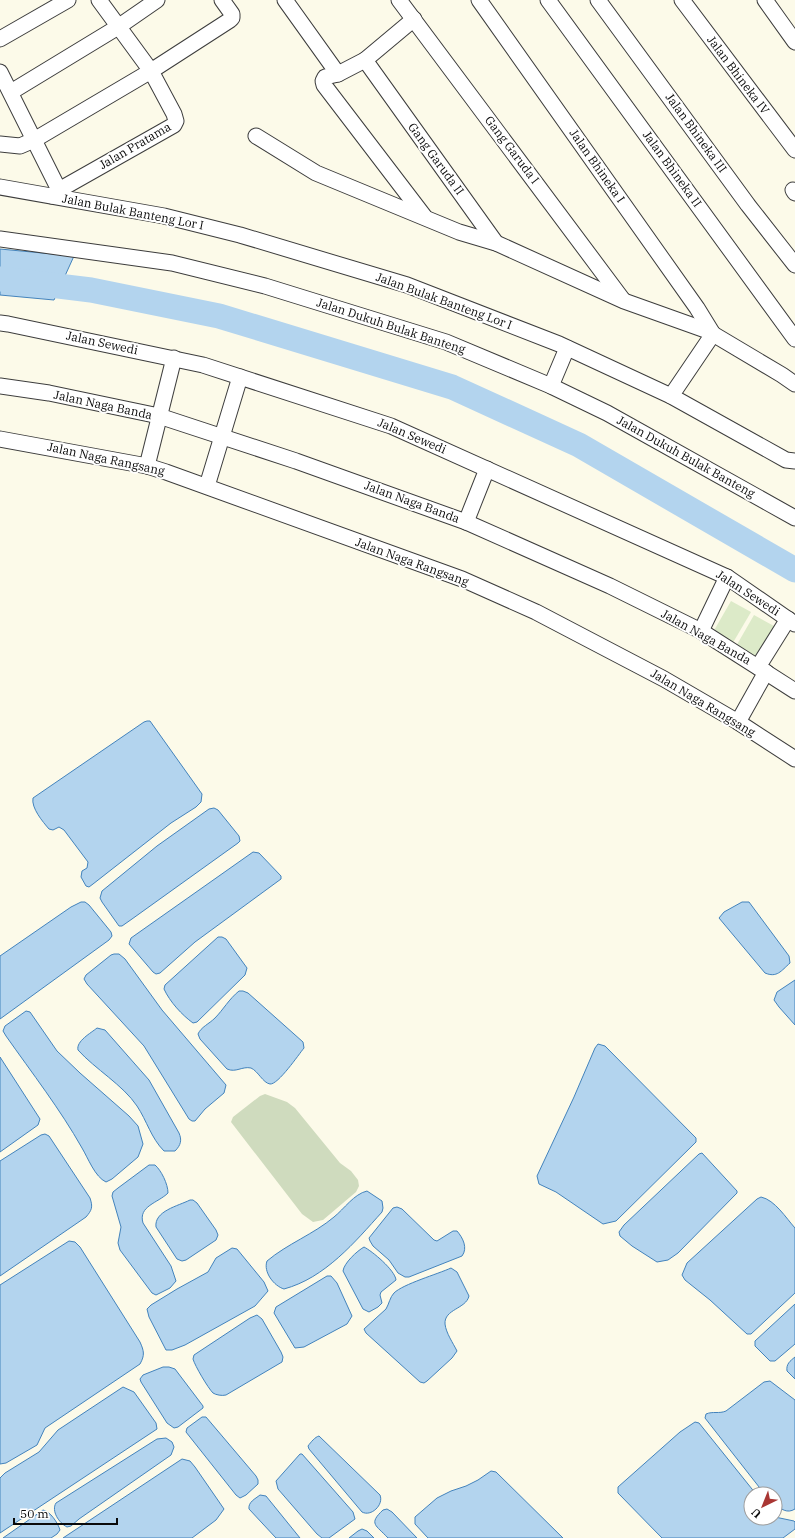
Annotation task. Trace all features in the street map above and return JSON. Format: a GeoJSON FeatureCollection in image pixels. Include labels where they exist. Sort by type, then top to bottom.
{"type":"FeatureCollection","features":[{"type":"Feature","properties":{"kind":"street"},"geometry":{"type":"LineString","coordinates":[[0,39],[68,0]]}},
{"type":"Feature","properties":{"kind":"street","name":"Jalan Pratama"},"geometry":{"type":"LineString","coordinates":[[56,193],[174,125],[176,121],[174,114],[150,71],[99,0]]}},
{"type":"Feature","properties":{"kind":"street"},"geometry":{"type":"LineString","coordinates":[[11,92],[118,27],[157,0]]}},
{"type":"Feature","properties":{"kind":"street"},"geometry":{"type":"LineString","coordinates":[[0,144],[20,146],[34,140],[150,71],[230,20],[232,18],[232,14],[222,0]]}},
{"type":"Feature","properties":{"kind":"street"},"geometry":{"type":"LineString","coordinates":[[285,0],[338,74]]}},
{"type":"Feature","properties":{"kind":"street","name":"Gang Garuda I"},"geometry":{"type":"LineString","coordinates":[[399,0],[624,301]]}},
{"type":"Feature","properties":{"kind":"street","name":"Jalan Bhineka I"},"geometry":{"type":"LineString","coordinates":[[479,0],[697,308],[713,334]]}},
{"type":"Feature","properties":{"kind":"street","name":"Jalan Bhineka II"},"geometry":{"type":"LineString","coordinates":[[548,0],[795,339]]}},
{"type":"Feature","properties":{"kind":"street","name":"Jalan Bhineka III"},"geometry":{"type":"LineString","coordinates":[[598,0],[748,205],[795,265]]}},
{"type":"Feature","properties":{"kind":"street","name":"Jalan Bhineka IV"},"geometry":{"type":"LineString","coordinates":[[682,0],[795,150]]}},
{"type":"Feature","properties":{"kind":"street"},"geometry":{"type":"LineString","coordinates":[[765,0],[795,42]]}},
{"type":"Feature","properties":{"kind":"street"},"geometry":{"type":"LineString","coordinates":[[414,19],[365,60],[338,74],[325,77],[322,80],[324,86],[425,217]]}},
{"type":"Feature","properties":{"kind":"street","name":"Gang Garuda II"},"geometry":{"type":"LineString","coordinates":[[365,60],[496,243]]}},
{"type":"Feature","properties":{"kind":"street"},"geometry":{"type":"LineString","coordinates":[[0,72],[34,140],[56,193]]}},
{"type":"Feature","properties":{"kind":"street"},"geometry":{"type":"LineString","coordinates":[[256,136],[316,173],[459,232],[496,243],[624,301]]}},
{"type":"Feature","properties":{"kind":"street","name":"Jalan Bulak Banteng Lor I"},"geometry":{"type":"LineString","coordinates":[[0,187],[56,193],[164,216],[240,235],[407,284],[567,348],[671,396],[786,460],[795,460]]}},
{"type":"Feature","properties":{"kind":"street","name":"Jalan Dukuh Bulak Banteng"},"geometry":{"type":"LineString","coordinates":[[0,239],[172,263],[265,286],[446,342],[551,386],[608,413],[795,518]]}},
{"type":"Feature","properties":{"kind":"street","name":"Jalan Bhineka I"},"geometry":{"type":"LineString","coordinates":[[624,301],[713,334],[782,374],[795,384]]}},
{"type":"Feature","properties":{"kind":"street","name":"Jalan Sewedi"},"geometry":{"type":"LineString","coordinates":[[0,323],[203,365],[391,426],[727,577],[792,621]]}},
{"type":"Feature","properties":{"kind":"street"},"geometry":{"type":"LineString","coordinates":[[671,396],[713,334]]}},
{"type":"Feature","properties":{"kind":"street"},"geometry":{"type":"LineString","coordinates":[[551,386],[567,348]]}},
{"type":"Feature","properties":{"kind":"street"},"geometry":{"type":"LineString","coordinates":[[147,466],[174,358]]}},
{"type":"Feature","properties":{"kind":"street"},"geometry":{"type":"LineString","coordinates":[[207,486],[240,377]]}},
{"type":"Feature","properties":{"kind":"street","name":"Jalan Naga Banda"},"geometry":{"type":"LineString","coordinates":[[0,386],[49,393],[159,416],[382,491],[466,522],[610,586],[701,631],[795,692]]}},
{"type":"Feature","properties":{"kind":"street","name":"Jalan Naga Rangsang"},"geometry":{"type":"LineString","coordinates":[[0,439],[147,466],[207,486],[462,579],[536,612],[664,679],[738,722],[795,759]]}},
{"type":"Feature","properties":{"kind":"street"},"geometry":{"type":"LineString","coordinates":[[466,522],[487,469]]}},
{"type":"Feature","properties":{"kind":"street"},"geometry":{"type":"LineString","coordinates":[[701,631],[727,577]]}},
{"type":"Feature","properties":{"kind":"street"},"geometry":{"type":"LineString","coordinates":[[738,722],[762,670],[792,621]]}},
{"type":"Feature","properties":{"kind":"green space"},"geometry":{"type":"Polygon","coordinates":[[[731,601],[751,612],[731,646],[712,634],[731,601]]]}},
{"type":"Feature","properties":{"kind":"green space"},"geometry":{"type":"Polygon","coordinates":[[[754,615],[774,626],[755,659],[735,648],[754,615]]]}},
{"type":"Feature","properties":{"kind":"green space"},"geometry":{"type":"Polygon","coordinates":[[[265,1094],[287,1102],[295,1108],[340,1163],[351,1171],[358,1180],[359,1186],[356,1192],[323,1220],[313,1222],[302,1214],[231,1122],[233,1117],[260,1096],[265,1094]]]}},
{"type":"Feature","properties":{"kind":"water"},"geometry":{"type":"Polygon","coordinates":[[[0,249],[74,256],[54,300],[0,295],[0,249]]]}},
{"type":"Feature","properties":{"kind":"water"},"geometry":{"type":"Polygon","coordinates":[[[147,721],[150,721],[202,794],[201,802],[196,807],[171,823],[89,887],[86,886],[81,877],[82,871],[87,868],[88,862],[64,830],[59,827],[53,830],[49,829],[36,810],[33,798],[147,721]]]}},
{"type":"Feature","properties":{"kind":"water"},"geometry":{"type":"Polygon","coordinates":[[[214,808],[218,810],[239,836],[240,841],[132,919],[122,926],[119,926],[100,898],[102,891],[157,846],[209,809],[214,808]]]}},
{"type":"Feature","properties":{"kind":"water"},"geometry":{"type":"Polygon","coordinates":[[[253,852],[259,853],[281,876],[281,879],[195,942],[160,973],[156,974],[153,972],[129,944],[131,938],[253,852]]]}},
{"type":"Feature","properties":{"kind":"water"},"geometry":{"type":"Polygon","coordinates":[[[81,902],[85,902],[89,905],[111,932],[112,936],[109,940],[0,1019],[0,956],[71,907],[81,902]]]}},
{"type":"Feature","properties":{"kind":"water"},"geometry":{"type":"Polygon","coordinates":[[[742,902],[749,902],[789,956],[790,963],[779,973],[773,975],[765,973],[719,918],[724,912],[742,902]]]}},
{"type":"Feature","properties":{"kind":"water"},"geometry":{"type":"Polygon","coordinates":[[[218,937],[226,939],[247,968],[245,975],[197,1022],[193,1023],[173,1003],[164,989],[165,985],[218,937]]]}},
{"type":"Feature","properties":{"kind":"water"},"geometry":{"type":"Polygon","coordinates":[[[114,954],[119,954],[125,959],[162,1010],[226,1085],[224,1093],[205,1109],[195,1121],[189,1119],[144,1046],[84,979],[86,975],[114,954]]]}},
{"type":"Feature","properties":{"kind":"water"},"geometry":{"type":"Polygon","coordinates":[[[795,980],[795,1025],[774,1000],[777,992],[795,980]]]}},
{"type":"Feature","properties":{"kind":"water"},"geometry":{"type":"Polygon","coordinates":[[[239,991],[248,993],[303,1042],[304,1048],[283,1075],[274,1083],[267,1083],[251,1068],[233,1070],[227,1069],[200,1039],[198,1034],[203,1027],[215,1018],[232,997],[239,991]]]}},
{"type":"Feature","properties":{"kind":"water"},"geometry":{"type":"Polygon","coordinates":[[[26,1011],[30,1012],[57,1051],[129,1116],[138,1126],[143,1144],[138,1157],[112,1179],[106,1182],[102,1180],[95,1172],[82,1148],[46,1091],[3,1031],[5,1026],[26,1011]]]}},
{"type":"Feature","properties":{"kind":"water"},"geometry":{"type":"Polygon","coordinates":[[[97,1028],[105,1030],[149,1080],[179,1133],[181,1140],[180,1145],[175,1151],[164,1151],[152,1135],[137,1106],[131,1098],[78,1050],[79,1043],[97,1028]]]}},
{"type":"Feature","properties":{"kind":"water"},"geometry":{"type":"Polygon","coordinates":[[[598,1044],[605,1046],[696,1138],[696,1142],[616,1221],[603,1224],[556,1192],[539,1184],[537,1176],[598,1044]]]}},
{"type":"Feature","properties":{"kind":"water"},"geometry":{"type":"Polygon","coordinates":[[[0,1057],[40,1119],[38,1125],[0,1152],[0,1057]]]}},
{"type":"Feature","properties":{"kind":"water"},"geometry":{"type":"Polygon","coordinates":[[[45,1134],[49,1136],[90,1198],[90,1212],[86,1217],[0,1276],[0,1161],[41,1135],[45,1134]]]}},
{"type":"Feature","properties":{"kind":"water"},"geometry":{"type":"Polygon","coordinates":[[[702,1153],[737,1191],[737,1193],[678,1253],[668,1260],[657,1262],[632,1246],[620,1236],[619,1232],[624,1225],[699,1154],[702,1153]]]}},
{"type":"Feature","properties":{"kind":"water"},"geometry":{"type":"Polygon","coordinates":[[[149,1165],[155,1165],[160,1170],[168,1189],[168,1193],[146,1209],[142,1217],[143,1223],[171,1266],[176,1281],[170,1288],[156,1295],[152,1293],[120,1250],[118,1243],[121,1227],[112,1196],[113,1192],[149,1165]]]}},
{"type":"Feature","properties":{"kind":"water"},"geometry":{"type":"Polygon","coordinates":[[[367,1191],[382,1201],[382,1212],[350,1247],[326,1268],[299,1284],[284,1289],[273,1282],[268,1274],[266,1265],[267,1261],[283,1249],[318,1229],[338,1214],[353,1198],[367,1191]]]}},
{"type":"Feature","properties":{"kind":"water"},"geometry":{"type":"Polygon","coordinates":[[[761,1197],[776,1205],[795,1228],[795,1293],[751,1334],[747,1334],[710,1300],[685,1280],[682,1275],[687,1263],[761,1197]]]}},
{"type":"Feature","properties":{"kind":"water"},"geometry":{"type":"Polygon","coordinates":[[[190,1200],[197,1203],[218,1235],[216,1240],[186,1260],[182,1261],[177,1259],[156,1227],[156,1221],[163,1213],[190,1200]]]}},
{"type":"Feature","properties":{"kind":"water"},"geometry":{"type":"Polygon","coordinates":[[[397,1207],[402,1209],[434,1240],[437,1241],[453,1231],[457,1231],[465,1246],[462,1256],[409,1277],[405,1277],[398,1273],[389,1260],[373,1246],[369,1238],[393,1208],[397,1207]]]}},
{"type":"Feature","properties":{"kind":"water"},"geometry":{"type":"Polygon","coordinates":[[[69,1241],[75,1242],[80,1247],[140,1342],[143,1351],[143,1358],[140,1364],[45,1428],[37,1445],[6,1463],[0,1464],[0,1285],[69,1241]]]}},
{"type":"Feature","properties":{"kind":"water"},"geometry":{"type":"Polygon","coordinates":[[[364,1247],[388,1266],[396,1280],[381,1292],[380,1295],[382,1303],[369,1312],[363,1309],[343,1271],[351,1258],[364,1247]]]}},
{"type":"Feature","properties":{"kind":"water"},"geometry":{"type":"Polygon","coordinates":[[[232,1248],[237,1249],[264,1282],[268,1291],[255,1306],[185,1345],[172,1350],[166,1350],[149,1317],[147,1309],[177,1289],[208,1272],[216,1258],[232,1248]]]}},
{"type":"Feature","properties":{"kind":"water"},"geometry":{"type":"Polygon","coordinates":[[[451,1268],[457,1272],[469,1296],[464,1304],[451,1312],[446,1319],[445,1324],[447,1331],[457,1351],[452,1358],[427,1381],[424,1383],[420,1382],[366,1333],[364,1329],[386,1309],[394,1293],[398,1290],[451,1268]]]}},
{"type":"Feature","properties":{"kind":"water"},"geometry":{"type":"Polygon","coordinates":[[[327,1276],[331,1276],[337,1283],[352,1316],[347,1324],[304,1347],[295,1348],[274,1313],[276,1307],[327,1276]]]}},
{"type":"Feature","properties":{"kind":"water"},"geometry":{"type":"Polygon","coordinates":[[[795,1304],[795,1344],[775,1361],[770,1361],[755,1346],[755,1341],[795,1304]]]}},
{"type":"Feature","properties":{"kind":"water"},"geometry":{"type":"Polygon","coordinates":[[[257,1315],[262,1319],[281,1352],[283,1357],[282,1362],[226,1395],[214,1394],[196,1367],[193,1359],[194,1355],[250,1318],[257,1315]]]}},
{"type":"Feature","properties":{"kind":"water"},"geometry":{"type":"Polygon","coordinates":[[[795,1357],[795,1379],[787,1371],[787,1366],[795,1357]]]}},
{"type":"Feature","properties":{"kind":"water"},"geometry":{"type":"Polygon","coordinates":[[[163,1367],[175,1369],[203,1406],[203,1408],[178,1427],[174,1428],[167,1423],[140,1379],[143,1375],[163,1367]]]}},
{"type":"Feature","properties":{"kind":"water"},"geometry":{"type":"Polygon","coordinates":[[[770,1381],[795,1400],[795,1509],[789,1511],[783,1509],[783,1486],[758,1486],[705,1418],[706,1414],[709,1413],[726,1411],[764,1382],[770,1381]]]}},
{"type":"Feature","properties":{"kind":"water"},"geometry":{"type":"Polygon","coordinates":[[[123,1387],[134,1392],[156,1423],[157,1429],[0,1533],[0,1478],[5,1473],[39,1452],[58,1430],[123,1387]]]}},
{"type":"Feature","properties":{"kind":"water"},"geometry":{"type":"Polygon","coordinates":[[[202,1417],[206,1417],[256,1476],[258,1484],[246,1495],[240,1498],[236,1495],[186,1432],[187,1428],[202,1417]]]}},
{"type":"Feature","properties":{"kind":"water"},"geometry":{"type":"Polygon","coordinates":[[[695,1422],[699,1423],[750,1486],[743,1486],[743,1526],[783,1526],[783,1519],[794,1521],[795,1529],[783,1538],[662,1538],[618,1493],[618,1487],[680,1432],[695,1422]]]}},
{"type":"Feature","properties":{"kind":"water"},"geometry":{"type":"Polygon","coordinates":[[[319,1436],[380,1495],[380,1503],[376,1509],[369,1513],[362,1512],[309,1449],[309,1444],[319,1436]]]}},
{"type":"Feature","properties":{"kind":"water"},"geometry":{"type":"Polygon","coordinates":[[[166,1438],[172,1442],[174,1447],[171,1455],[71,1526],[67,1527],[59,1520],[54,1510],[56,1503],[157,1439],[166,1438]]]}},
{"type":"Feature","properties":{"kind":"water"},"geometry":{"type":"Polygon","coordinates":[[[300,1454],[302,1454],[353,1512],[355,1519],[329,1538],[322,1538],[317,1534],[278,1489],[276,1481],[300,1454]]]}},
{"type":"Feature","properties":{"kind":"water"},"geometry":{"type":"Polygon","coordinates":[[[182,1459],[190,1461],[224,1509],[216,1520],[192,1538],[63,1538],[182,1459]]]}},
{"type":"Feature","properties":{"kind":"water"},"geometry":{"type":"Polygon","coordinates":[[[491,1471],[496,1472],[563,1538],[428,1538],[415,1524],[415,1517],[437,1498],[478,1480],[491,1471]]]}},
{"type":"Feature","properties":{"kind":"water"},"geometry":{"type":"Polygon","coordinates":[[[260,1495],[266,1496],[300,1538],[276,1538],[249,1509],[254,1499],[260,1495]]]}},
{"type":"Feature","properties":{"kind":"water"},"geometry":{"type":"Polygon","coordinates":[[[387,1509],[392,1512],[417,1538],[388,1538],[375,1524],[376,1518],[383,1510],[387,1509]]]}},
{"type":"Feature","properties":{"kind":"water"},"geometry":{"type":"Polygon","coordinates":[[[43,1510],[51,1515],[57,1524],[60,1530],[57,1534],[51,1538],[3,1538],[43,1510]]]}},
{"type":"Feature","properties":{"kind":"water"},"geometry":{"type":"Polygon","coordinates":[[[362,1529],[367,1531],[374,1538],[349,1538],[358,1531],[362,1529]]]}},
{"type":"Feature","properties":{"kind":"waterway"},"geometry":{"type":"LineString","coordinates":[[0,279],[91,290],[219,316],[452,387],[579,445],[795,570]]}}]}
